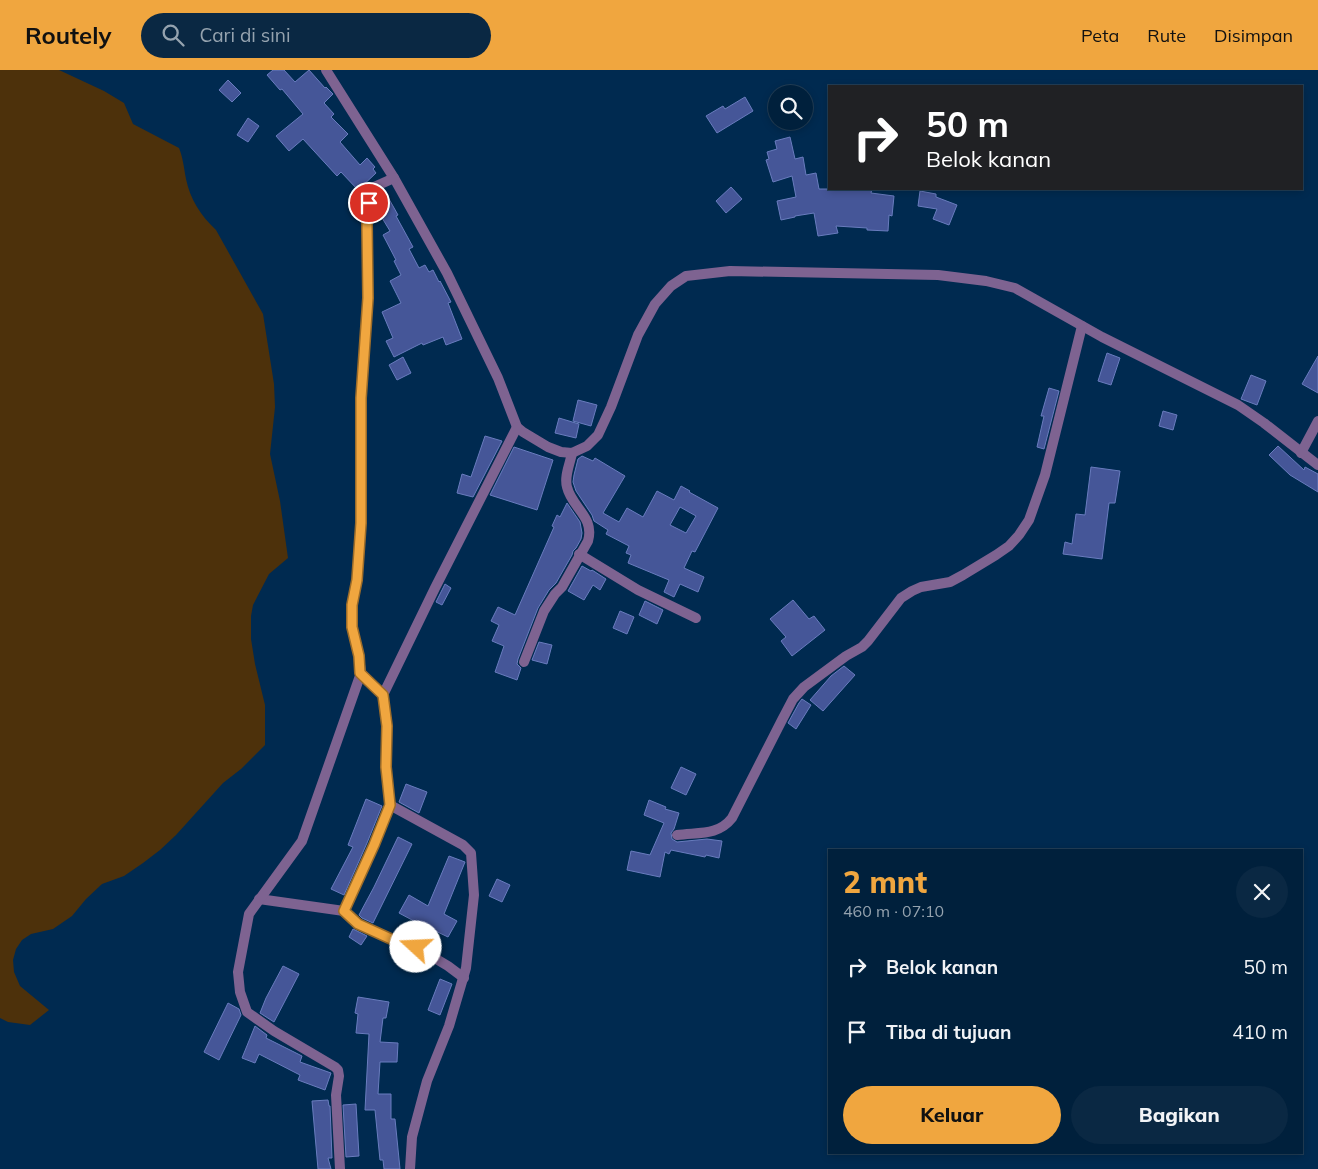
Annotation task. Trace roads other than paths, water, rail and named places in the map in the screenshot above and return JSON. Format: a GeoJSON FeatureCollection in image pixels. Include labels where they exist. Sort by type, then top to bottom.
{"type":"FeatureCollection","features":[{"type":"Feature","properties":{"kind":"street"},"geometry":{"type":"LineString","coordinates":[[326,70],[394,178],[447,273],[498,378],[517,427],[548,447],[561,452],[572,452],[587,446],[598,434],[611,407],[638,335],[655,304],[671,286],[686,276],[730,271],[938,275],[976,279],[1015,288],[1082,326],[1238,405],[1318,465]]}},
{"type":"Feature","properties":{"kind":"street"},"geometry":{"type":"LineString","coordinates":[[340,1169],[336,1095],[340,1076],[338,1070],[274,1031],[247,1012],[240,992],[238,972],[249,914],[302,841],[360,673],[359,656],[352,627],[352,605],[357,580],[361,523],[361,398],[368,298],[367,224],[370,194],[374,188],[394,178]]}},
{"type":"Feature","properties":{"kind":"street"},"geometry":{"type":"LineString","coordinates":[[677,835],[714,832],[727,824],[732,818],[798,692],[846,656],[862,647],[902,598],[920,587],[950,582],[963,575],[1009,546],[1019,535],[1029,520],[1046,475],[1082,326]]}},
{"type":"Feature","properties":{"kind":"street"},"geometry":{"type":"LineString","coordinates":[[1301,453],[1318,421]]}},
{"type":"Feature","properties":{"kind":"street"},"geometry":{"type":"LineString","coordinates":[[344,911],[390,805],[386,767],[387,726],[383,695],[517,427]]}},
{"type":"Feature","properties":{"kind":"street"},"geometry":{"type":"LineString","coordinates":[[524,662],[544,611],[562,587],[588,541],[590,530],[585,517],[567,490],[565,478],[571,462],[572,452]]}},
{"type":"Feature","properties":{"kind":"street"},"geometry":{"type":"LineString","coordinates":[[579,554],[638,590],[696,618]]}},
{"type":"Feature","properties":{"kind":"street"},"geometry":{"type":"LineString","coordinates":[[360,673],[383,695]]}},
{"type":"Feature","properties":{"kind":"street"},"geometry":{"type":"LineString","coordinates":[[390,805],[464,845],[471,853],[474,895],[464,978],[449,1026],[427,1081],[412,1137],[410,1169]]}},
{"type":"Feature","properties":{"kind":"street"},"geometry":{"type":"LineString","coordinates":[[259,899],[344,911],[358,924],[391,939],[416,947],[464,978]]}}]}
